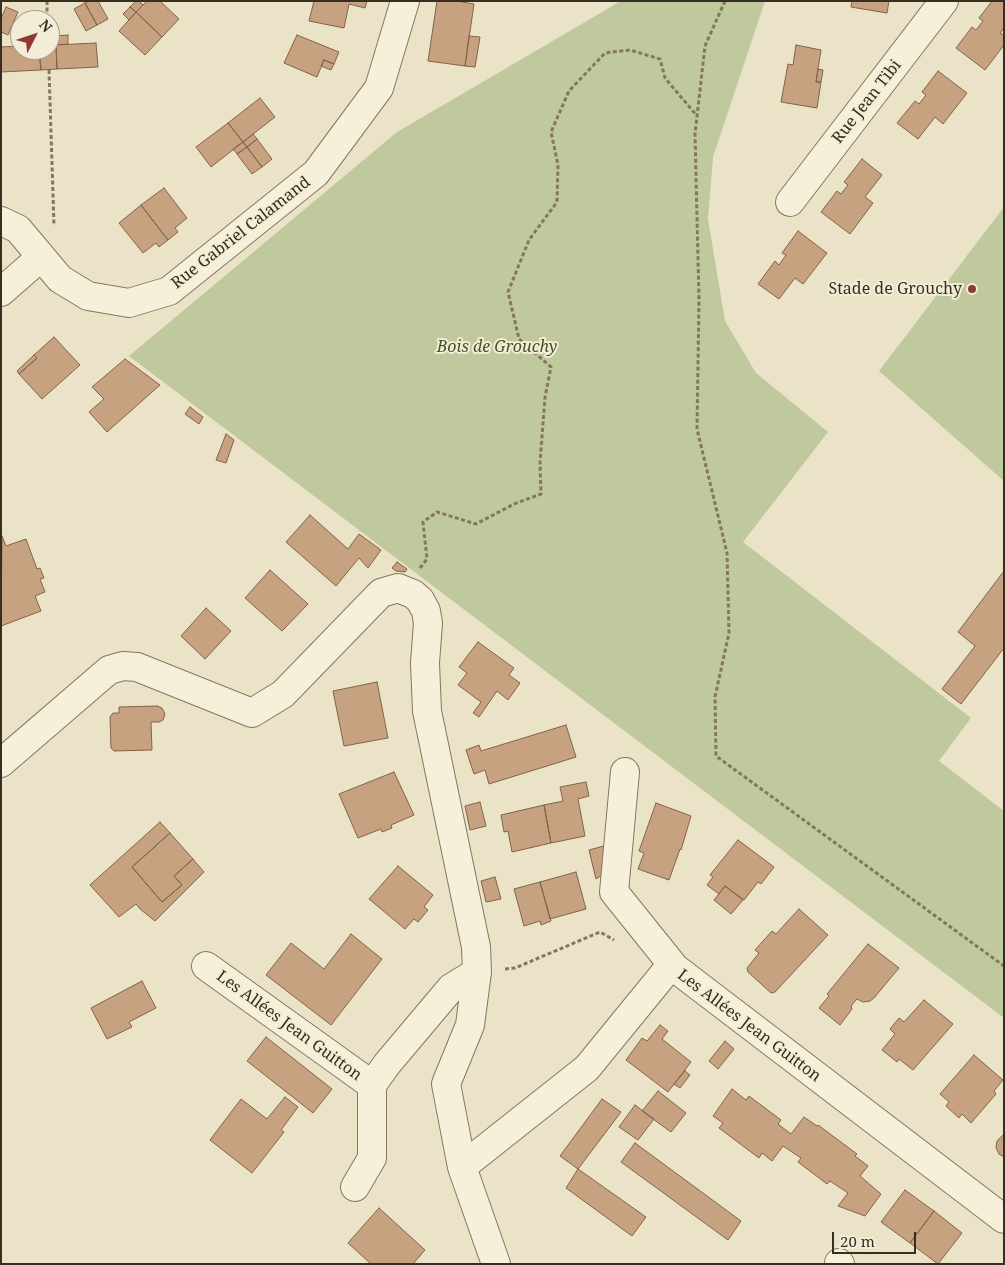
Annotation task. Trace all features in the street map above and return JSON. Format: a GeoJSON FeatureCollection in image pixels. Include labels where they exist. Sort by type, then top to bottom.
{"type":"FeatureCollection","features":[{"type":"Feature","properties":{"kind":"street","name":"Rue Gabriel Calamand"},"geometry":{"type":"LineString","coordinates":[[1,221],[18,229],[60,279],[88,296],[129,304],[169,290],[316,173],[379,88],[405,1]]}},
{"type":"Feature","properties":{"kind":"street","name":"Rue Jean Tibi"},"geometry":{"type":"LineString","coordinates":[[790,202],[944,1]]}},
{"type":"Feature","properties":{"kind":"street"},"geometry":{"type":"LineString","coordinates":[[1,292],[41,257]]}},
{"type":"Feature","properties":{"kind":"street"},"geometry":{"type":"LineString","coordinates":[[1,763],[109,670],[123,666],[137,667],[252,713],[283,694],[381,593],[398,588],[420,600],[426,611],[428,623],[425,664],[427,710],[476,947],[477,972],[470,1025],[446,1084],[462,1167],[496,1264]]}},
{"type":"Feature","properties":{"kind":"street"},"geometry":{"type":"LineString","coordinates":[[625,772],[614,892],[676,968]]}},
{"type":"Feature","properties":{"kind":"street","name":"Les Allées Jean Guitton"},"geometry":{"type":"LineString","coordinates":[[206,966],[372,1085]]}},
{"type":"Feature","properties":{"kind":"street","name":"Les Allées Jean Guitton"},"geometry":{"type":"LineString","coordinates":[[462,1167],[586,1068],[668,970],[676,968],[1004,1219]]}},
{"type":"Feature","properties":{"kind":"street","name":"Les Allées Jean Guitton"},"geometry":{"type":"LineString","coordinates":[[355,1187],[372,1158],[372,1085],[387,1064],[451,988],[477,972]]}},
{"type":"Feature","properties":{"kind":"path"},"geometry":{"type":"LineString","coordinates":[[725,1],[705,46],[696,134],[697,429],[727,553],[728,633],[715,697],[716,756],[1004,966]]}},
{"type":"Feature","properties":{"kind":"path"},"geometry":{"type":"LineString","coordinates":[[403,590],[427,559],[422,522],[437,512],[476,524],[514,504],[540,494],[540,463],[545,397],[551,367],[519,339],[508,292],[529,240],[557,202],[558,164],[551,132],[569,91],[605,53],[630,50],[660,59],[665,78],[698,117]]}},
{"type":"Feature","properties":{"kind":"path"},"geometry":{"type":"LineString","coordinates":[[41,257],[54,227],[49,70]]}},
{"type":"Feature","properties":{"kind":"path"},"geometry":{"type":"LineString","coordinates":[[515,968],[600,932],[617,942]]}},
{"type":"Feature","properties":{"kind":"green space","name":"Bois de Grouchy"},"geometry":{"type":"Polygon","coordinates":[[[621,1],[765,1],[713,157],[708,219],[725,321],[756,373],[828,432],[743,542],[971,718],[939,761],[1004,811],[1004,1018],[129,356],[397,132],[621,1]]]}},
{"type":"Feature","properties":{"kind":"green space","name":"Stade de Grouchy"},"geometry":{"type":"Polygon","coordinates":[[[1004,207],[1004,481],[879,371],[1004,207]]]}},
{"type":"Feature","properties":{"kind":"building"},"geometry":{"type":"Polygon","coordinates":[[[98,1],[108,19],[97,25],[85,3],[98,1]]]}},
{"type":"Feature","properties":{"kind":"building"},"geometry":{"type":"Polygon","coordinates":[[[136,1],[143,5],[136,12],[130,7],[136,1]]]}},
{"type":"Feature","properties":{"kind":"building"},"geometry":{"type":"Polygon","coordinates":[[[147,1],[160,1],[179,19],[162,37],[136,12],[147,1]]]}},
{"type":"Feature","properties":{"kind":"building"},"geometry":{"type":"Polygon","coordinates":[[[314,1],[367,1],[365,8],[349,4],[344,28],[309,21],[314,1]]]}},
{"type":"Feature","properties":{"kind":"building"},"geometry":{"type":"Polygon","coordinates":[[[437,1],[457,1],[474,4],[465,66],[428,61],[437,1]]]}},
{"type":"Feature","properties":{"kind":"building"},"geometry":{"type":"Polygon","coordinates":[[[852,1],[889,1],[887,13],[851,7],[852,1]]]}},
{"type":"Feature","properties":{"kind":"building"},"geometry":{"type":"Polygon","coordinates":[[[992,1],[1004,1],[1004,28],[1000,33],[1004,35],[1004,45],[985,70],[956,48],[972,27],[976,30],[983,21],[979,18],[992,1]]]}},
{"type":"Feature","properties":{"kind":"building"},"geometry":{"type":"Polygon","coordinates":[[[85,3],[97,25],[86,31],[74,9],[85,3]]]}},
{"type":"Feature","properties":{"kind":"building"},"geometry":{"type":"Polygon","coordinates":[[[6,7],[13,10],[10,10],[10,30],[8,35],[1,32],[1,19],[6,7]]]}},
{"type":"Feature","properties":{"kind":"building"},"geometry":{"type":"Polygon","coordinates":[[[130,7],[136,12],[129,20],[123,14],[130,7]]]}},
{"type":"Feature","properties":{"kind":"building"},"geometry":{"type":"Polygon","coordinates":[[[136,12],[162,37],[145,55],[119,31],[136,12]]]}},
{"type":"Feature","properties":{"kind":"building"},"geometry":{"type":"Polygon","coordinates":[[[68,35],[68,44],[60,45],[60,36],[68,35]]]}},
{"type":"Feature","properties":{"kind":"building"},"geometry":{"type":"Polygon","coordinates":[[[297,35],[339,52],[334,64],[324,60],[317,77],[284,63],[297,35]]]}},
{"type":"Feature","properties":{"kind":"building"},"geometry":{"type":"Polygon","coordinates":[[[469,36],[480,37],[475,67],[465,66],[469,36]]]}},
{"type":"Feature","properties":{"kind":"building"},"geometry":{"type":"Polygon","coordinates":[[[96,43],[98,67],[57,69],[57,60],[60,60],[60,45],[96,43]]]}},
{"type":"Feature","properties":{"kind":"building"},"geometry":{"type":"Polygon","coordinates":[[[796,45],[821,50],[816,82],[821,82],[817,108],[781,102],[788,64],[793,65],[796,45]]]}},
{"type":"Feature","properties":{"kind":"building"},"geometry":{"type":"Polygon","coordinates":[[[1,47],[10,47],[10,60],[40,60],[41,70],[1,72],[1,47]]]}},
{"type":"Feature","properties":{"kind":"building"},"geometry":{"type":"Polygon","coordinates":[[[40,60],[57,60],[57,69],[41,70],[40,60]]]}},
{"type":"Feature","properties":{"kind":"building"},"geometry":{"type":"Polygon","coordinates":[[[324,60],[334,64],[331,70],[321,66],[324,60]]]}},
{"type":"Feature","properties":{"kind":"building"},"geometry":{"type":"Polygon","coordinates":[[[818,69],[823,70],[821,82],[816,82],[818,69]]]}},
{"type":"Feature","properties":{"kind":"building"},"geometry":{"type":"Polygon","coordinates":[[[938,71],[967,93],[943,124],[935,117],[918,139],[897,123],[915,101],[919,104],[926,95],[922,92],[938,71]]]}},
{"type":"Feature","properties":{"kind":"building"},"geometry":{"type":"Polygon","coordinates":[[[260,98],[275,117],[243,142],[228,123],[260,98]]]}},
{"type":"Feature","properties":{"kind":"building"},"geometry":{"type":"Polygon","coordinates":[[[228,123],[243,142],[211,167],[196,147],[228,123]]]}},
{"type":"Feature","properties":{"kind":"building"},"geometry":{"type":"Polygon","coordinates":[[[253,134],[257,139],[247,147],[243,142],[253,134]]]}},
{"type":"Feature","properties":{"kind":"building"},"geometry":{"type":"Polygon","coordinates":[[[257,139],[272,159],[262,167],[247,147],[257,139]]]}},
{"type":"Feature","properties":{"kind":"building"},"geometry":{"type":"Polygon","coordinates":[[[243,142],[247,147],[237,154],[233,149],[243,142]]]}},
{"type":"Feature","properties":{"kind":"building"},"geometry":{"type":"Polygon","coordinates":[[[247,147],[262,167],[252,174],[237,154],[247,147]]]}},
{"type":"Feature","properties":{"kind":"building"},"geometry":{"type":"Polygon","coordinates":[[[862,159],[882,175],[865,197],[873,203],[850,234],[821,212],[837,191],[841,194],[848,185],[844,182],[862,159]]]}},
{"type":"Feature","properties":{"kind":"building"},"geometry":{"type":"Polygon","coordinates":[[[164,188],[187,218],[175,228],[178,232],[168,240],[141,205],[164,188]]]}},
{"type":"Feature","properties":{"kind":"building"},"geometry":{"type":"Polygon","coordinates":[[[141,205],[168,240],[159,247],[156,243],[143,253],[119,223],[141,205]]]}},
{"type":"Feature","properties":{"kind":"building"},"geometry":{"type":"Polygon","coordinates":[[[798,231],[827,253],[803,284],[795,278],[779,299],[758,284],[775,261],[779,265],[786,255],[782,253],[798,231]]]}},
{"type":"Feature","properties":{"kind":"building"},"geometry":{"type":"Polygon","coordinates":[[[54,337],[80,365],[42,399],[19,374],[37,358],[34,355],[54,337]]]}},
{"type":"Feature","properties":{"kind":"building"},"geometry":{"type":"Polygon","coordinates":[[[34,355],[37,358],[19,374],[17,371],[34,355]]]}},
{"type":"Feature","properties":{"kind":"building"},"geometry":{"type":"Polygon","coordinates":[[[125,359],[160,385],[107,432],[89,412],[104,399],[92,387],[125,359]]]}},
{"type":"Feature","properties":{"kind":"building"},"geometry":{"type":"Polygon","coordinates":[[[190,407],[203,417],[199,424],[185,414],[190,407]]]}},
{"type":"Feature","properties":{"kind":"building"},"geometry":{"type":"Polygon","coordinates":[[[226,434],[234,440],[226,463],[216,460],[226,434]]]}},
{"type":"Feature","properties":{"kind":"building"},"geometry":{"type":"Polygon","coordinates":[[[310,515],[348,549],[359,534],[381,550],[368,568],[359,558],[336,586],[286,542],[310,515]]]}},
{"type":"Feature","properties":{"kind":"building"},"geometry":{"type":"Polygon","coordinates":[[[2,536],[6,546],[26,539],[37,569],[40,568],[44,578],[40,579],[45,592],[35,596],[41,611],[1,626],[2,536]]]}},
{"type":"Feature","properties":{"kind":"building"},"geometry":{"type":"Polygon","coordinates":[[[397,562],[407,569],[405,572],[396,571],[392,568],[397,562]]]}},
{"type":"Feature","properties":{"kind":"building"},"geometry":{"type":"Polygon","coordinates":[[[270,570],[308,604],[282,631],[245,598],[270,570]]]}},
{"type":"Feature","properties":{"kind":"building"},"geometry":{"type":"Polygon","coordinates":[[[1004,571],[1004,648],[961,704],[942,689],[975,646],[958,632],[1004,571]]]}},
{"type":"Feature","properties":{"kind":"building"},"geometry":{"type":"Polygon","coordinates":[[[206,608],[231,631],[205,659],[181,636],[206,608]]]}},
{"type":"Feature","properties":{"kind":"building"},"geometry":{"type":"Polygon","coordinates":[[[478,642],[514,668],[509,675],[520,683],[508,700],[497,691],[479,717],[473,713],[481,702],[458,685],[467,673],[459,667],[478,642]]]}},
{"type":"Feature","properties":{"kind":"building"},"geometry":{"type":"Polygon","coordinates":[[[377,682],[388,738],[344,746],[333,691],[377,682]]]}},
{"type":"Feature","properties":{"kind":"building"},"geometry":{"type":"Polygon","coordinates":[[[157,706],[162,708],[165,714],[163,720],[151,722],[152,750],[114,751],[111,748],[110,717],[113,713],[119,713],[119,707],[157,706]]]}},
{"type":"Feature","properties":{"kind":"building"},"geometry":{"type":"Polygon","coordinates":[[[566,725],[576,757],[489,784],[485,770],[474,774],[466,750],[479,745],[481,751],[566,725]]]}},
{"type":"Feature","properties":{"kind":"building"},"geometry":{"type":"Polygon","coordinates":[[[394,772],[414,815],[391,825],[392,828],[382,832],[381,829],[358,838],[339,794],[394,772]]]}},
{"type":"Feature","properties":{"kind":"building"},"geometry":{"type":"Polygon","coordinates":[[[586,782],[589,796],[578,799],[585,836],[551,843],[544,805],[563,801],[560,787],[586,782]]]}},
{"type":"Feature","properties":{"kind":"building"},"geometry":{"type":"Polygon","coordinates":[[[480,802],[486,826],[470,830],[465,806],[480,802]]]}},
{"type":"Feature","properties":{"kind":"building"},"geometry":{"type":"Polygon","coordinates":[[[656,803],[691,816],[681,850],[669,880],[638,869],[644,853],[639,851],[656,803]]]}},
{"type":"Feature","properties":{"kind":"building"},"geometry":{"type":"Polygon","coordinates":[[[544,805],[551,843],[512,852],[508,831],[504,832],[501,815],[544,805]]]}},
{"type":"Feature","properties":{"kind":"building"},"geometry":{"type":"Polygon","coordinates":[[[160,822],[170,833],[132,867],[162,902],[182,885],[174,876],[193,859],[204,872],[155,921],[136,904],[119,917],[90,885],[160,822]]]}},
{"type":"Feature","properties":{"kind":"building"},"geometry":{"type":"Polygon","coordinates":[[[170,833],[193,859],[174,876],[182,885],[162,902],[132,867],[170,833]]]}},
{"type":"Feature","properties":{"kind":"building"},"geometry":{"type":"Polygon","coordinates":[[[738,840],[774,867],[761,884],[758,882],[744,900],[725,886],[719,894],[707,885],[713,877],[710,875],[738,840]]]}},
{"type":"Feature","properties":{"kind":"building"},"geometry":{"type":"Polygon","coordinates":[[[611,844],[608,871],[596,879],[589,850],[611,844]]]}},
{"type":"Feature","properties":{"kind":"building"},"geometry":{"type":"Polygon","coordinates":[[[398,866],[433,895],[424,907],[428,910],[418,922],[414,919],[405,929],[369,899],[398,866]]]}},
{"type":"Feature","properties":{"kind":"building"},"geometry":{"type":"Polygon","coordinates":[[[576,872],[586,909],[550,919],[540,882],[576,872]]]}},
{"type":"Feature","properties":{"kind":"building"},"geometry":{"type":"Polygon","coordinates":[[[495,877],[501,899],[486,902],[481,881],[495,877]]]}},
{"type":"Feature","properties":{"kind":"building"},"geometry":{"type":"Polygon","coordinates":[[[540,882],[551,921],[541,925],[540,921],[524,926],[514,889],[540,882]]]}},
{"type":"Feature","properties":{"kind":"building"},"geometry":{"type":"Polygon","coordinates":[[[725,886],[743,900],[731,914],[714,900],[725,886]]]}},
{"type":"Feature","properties":{"kind":"building"},"geometry":{"type":"Polygon","coordinates":[[[799,909],[828,935],[775,992],[771,993],[748,972],[747,968],[759,953],[755,950],[772,931],[776,934],[799,909]]]}},
{"type":"Feature","properties":{"kind":"building"},"geometry":{"type":"Polygon","coordinates":[[[351,934],[382,959],[331,1025],[266,975],[291,943],[324,969],[351,934]]]}},
{"type":"Feature","properties":{"kind":"building"},"geometry":{"type":"Polygon","coordinates":[[[868,944],[899,968],[870,1001],[863,1002],[857,999],[840,1025],[819,1008],[829,996],[827,994],[868,944]]]}},
{"type":"Feature","properties":{"kind":"building"},"geometry":{"type":"Polygon","coordinates":[[[142,981],[156,1008],[129,1022],[132,1027],[107,1039],[91,1008],[142,981]]]}},
{"type":"Feature","properties":{"kind":"building"},"geometry":{"type":"Polygon","coordinates":[[[924,1000],[953,1024],[913,1070],[899,1059],[897,1062],[882,1050],[895,1034],[890,1029],[899,1018],[904,1022],[924,1000]]]}},
{"type":"Feature","properties":{"kind":"building"},"geometry":{"type":"Polygon","coordinates":[[[660,1025],[668,1031],[662,1039],[691,1062],[668,1092],[626,1060],[642,1038],[647,1041],[660,1025]]]}},
{"type":"Feature","properties":{"kind":"building"},"geometry":{"type":"Polygon","coordinates":[[[266,1037],[332,1089],[313,1113],[247,1061],[266,1037]]]}},
{"type":"Feature","properties":{"kind":"building"},"geometry":{"type":"Polygon","coordinates":[[[725,1041],[734,1049],[718,1069],[709,1061],[725,1041]]]}},
{"type":"Feature","properties":{"kind":"building"},"geometry":{"type":"Polygon","coordinates":[[[974,1055],[1003,1080],[994,1091],[996,1094],[971,1123],[962,1114],[959,1118],[946,1106],[949,1102],[940,1094],[974,1055]]]}},
{"type":"Feature","properties":{"kind":"building"},"geometry":{"type":"Polygon","coordinates":[[[685,1071],[690,1075],[680,1088],[674,1084],[685,1071]]]}},
{"type":"Feature","properties":{"kind":"building"},"geometry":{"type":"Polygon","coordinates":[[[732,1089],[746,1100],[749,1096],[781,1120],[778,1124],[791,1134],[804,1117],[857,1154],[855,1156],[868,1166],[860,1176],[881,1194],[865,1216],[838,1206],[848,1193],[830,1181],[827,1184],[798,1162],[801,1158],[783,1146],[772,1161],[762,1153],[759,1158],[719,1128],[723,1123],[713,1116],[732,1089]]]}},
{"type":"Feature","properties":{"kind":"building"},"geometry":{"type":"Polygon","coordinates":[[[658,1091],[686,1113],[671,1132],[642,1111],[658,1091]]]}},
{"type":"Feature","properties":{"kind":"building"},"geometry":{"type":"Polygon","coordinates":[[[285,1097],[298,1107],[281,1130],[284,1132],[252,1173],[210,1140],[241,1099],[267,1119],[285,1097]]]}},
{"type":"Feature","properties":{"kind":"building"},"geometry":{"type":"Polygon","coordinates":[[[602,1099],[621,1112],[578,1169],[560,1156],[602,1099]]]}},
{"type":"Feature","properties":{"kind":"building"},"geometry":{"type":"Polygon","coordinates":[[[635,1105],[654,1119],[638,1140],[619,1127],[635,1105]]]}},
{"type":"Feature","properties":{"kind":"building"},"geometry":{"type":"Polygon","coordinates":[[[1004,1134],[1004,1157],[999,1154],[996,1148],[997,1141],[1004,1134]]]}},
{"type":"Feature","properties":{"kind":"building"},"geometry":{"type":"Polygon","coordinates":[[[635,1143],[741,1221],[728,1240],[621,1162],[635,1143]]]}},
{"type":"Feature","properties":{"kind":"building"},"geometry":{"type":"Polygon","coordinates":[[[578,1169],[646,1217],[632,1236],[566,1188],[578,1169]]]}},
{"type":"Feature","properties":{"kind":"building"},"geometry":{"type":"Polygon","coordinates":[[[905,1190],[934,1211],[910,1243],[881,1222],[905,1190]]]}},
{"type":"Feature","properties":{"kind":"building"},"geometry":{"type":"Polygon","coordinates":[[[379,1208],[425,1250],[413,1264],[371,1264],[348,1243],[379,1208]]]}},
{"type":"Feature","properties":{"kind":"building"},"geometry":{"type":"Polygon","coordinates":[[[934,1211],[962,1233],[938,1264],[910,1243],[934,1211]]]}},
{"type":"Feature","properties":{"kind":"place","name":"Stade de Grouchy"},"geometry":{"type":"Point","coordinates":[972,289]}}]}
